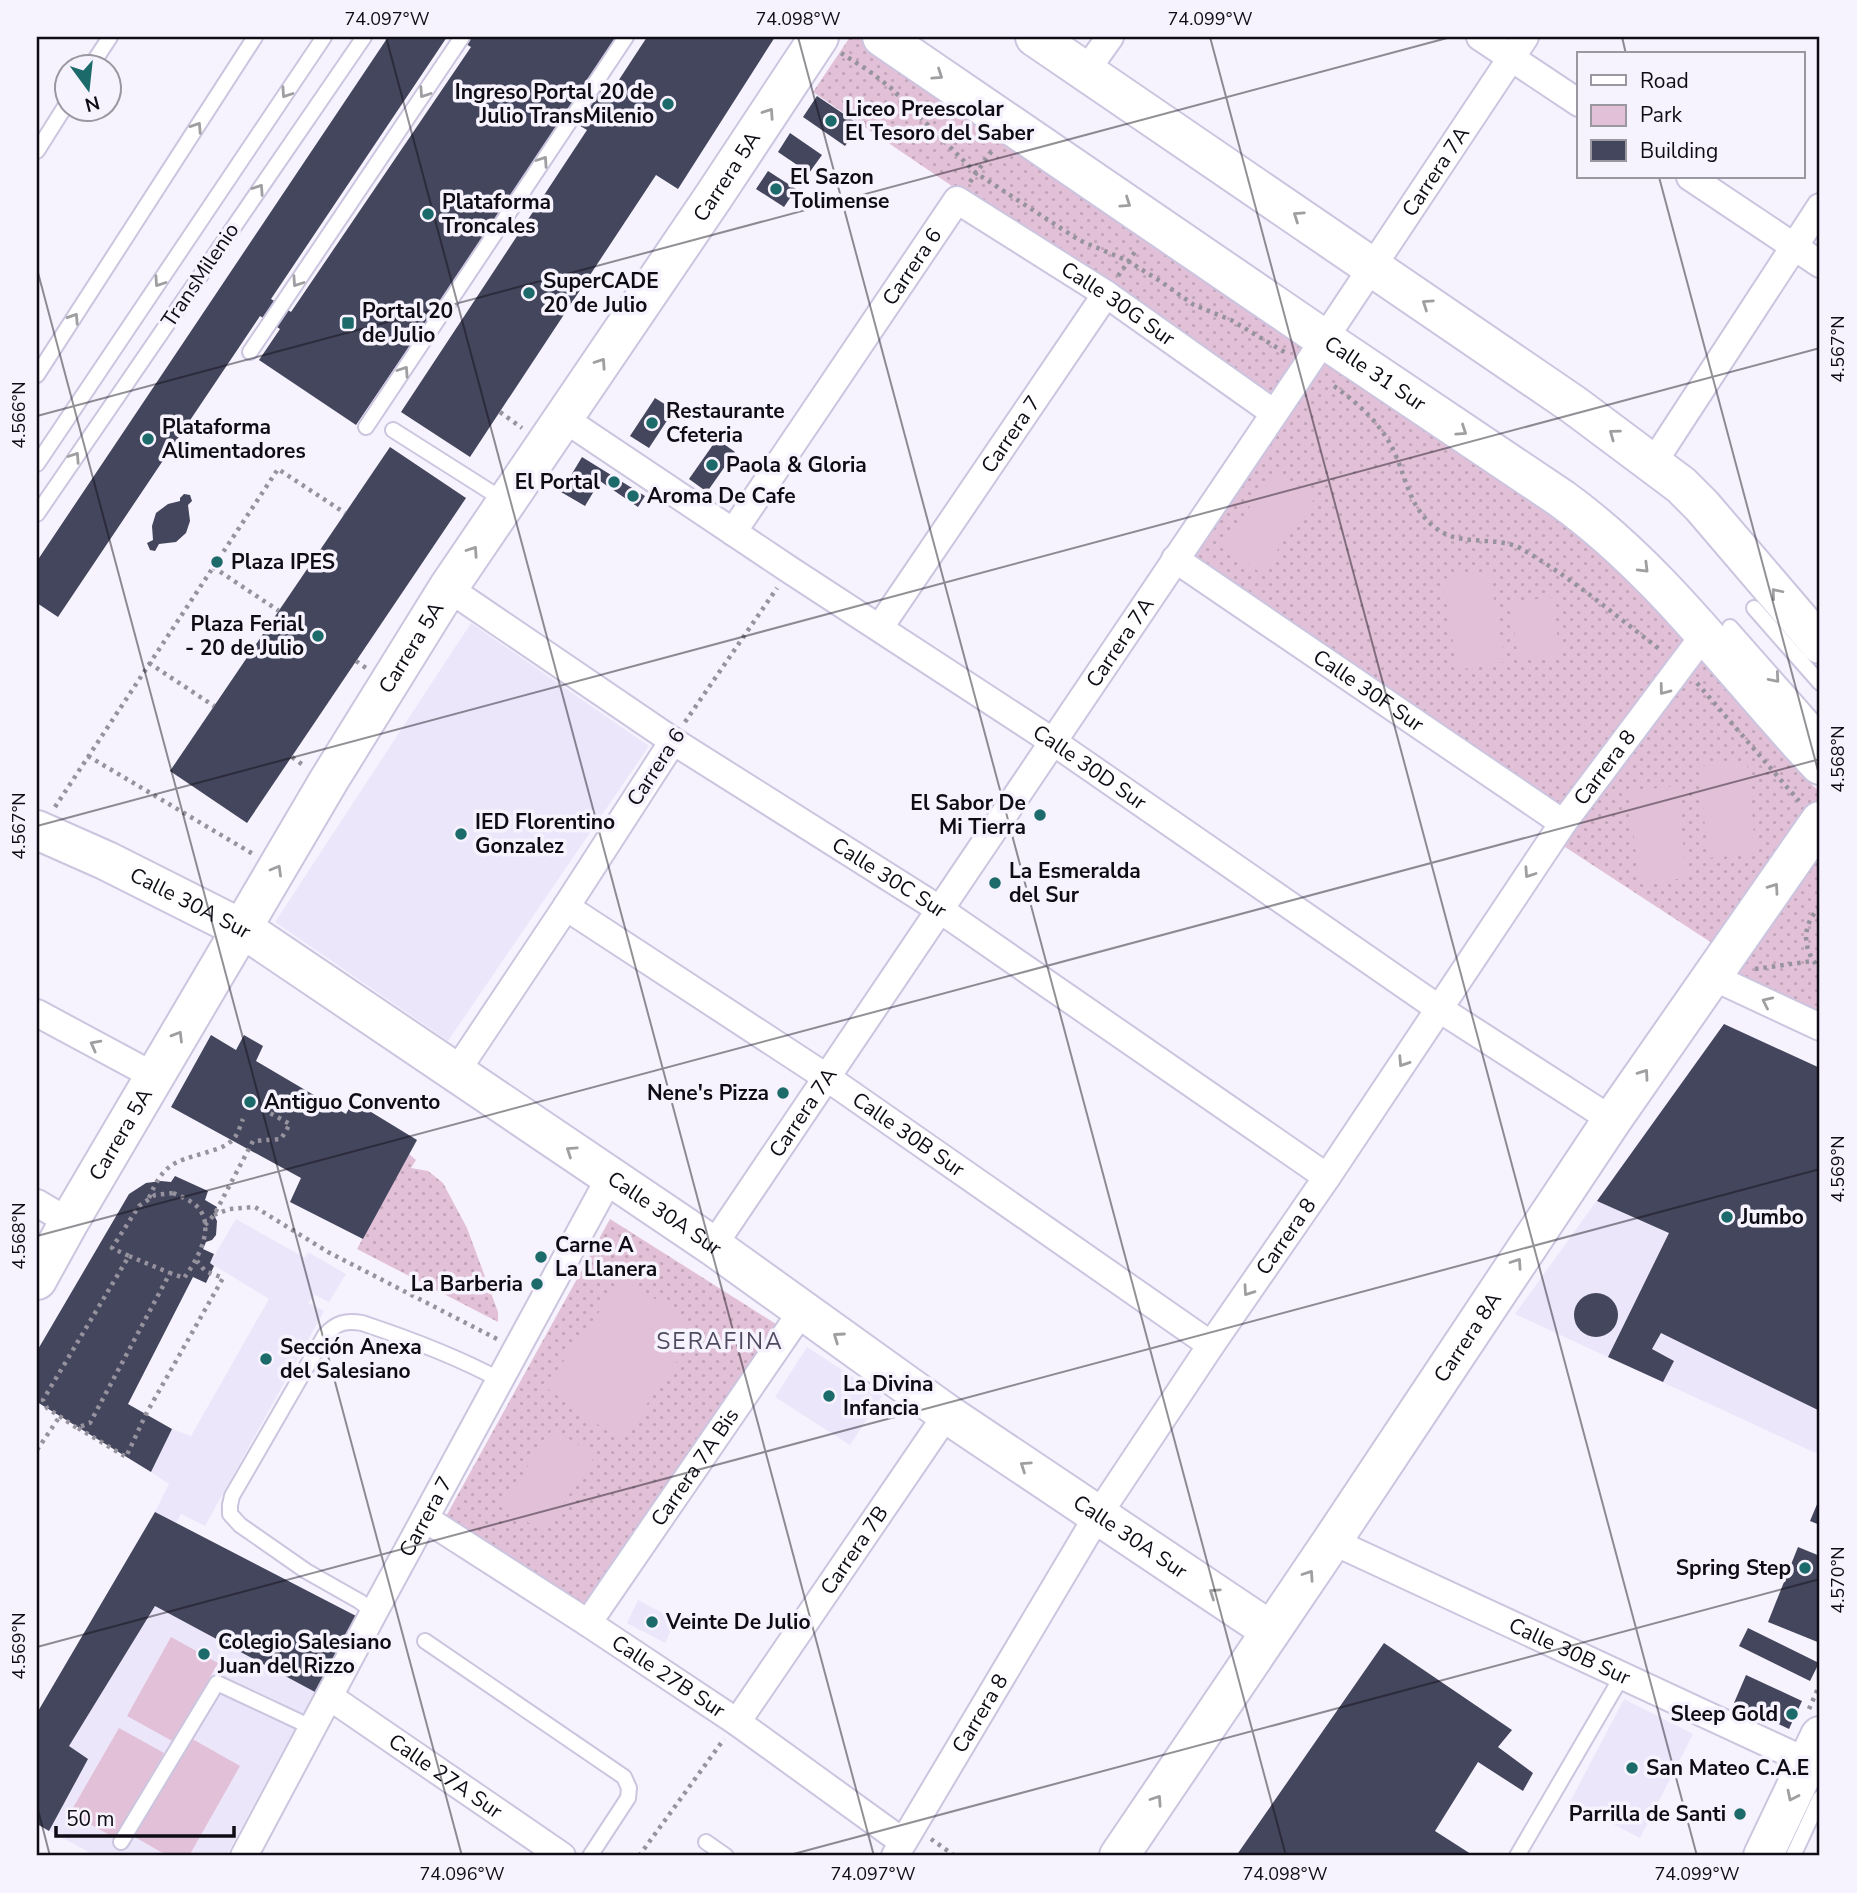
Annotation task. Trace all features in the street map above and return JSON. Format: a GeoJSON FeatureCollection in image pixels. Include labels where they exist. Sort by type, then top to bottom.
{"type":"FeatureCollection","features":[{"type":"Feature","properties":{"kind":"street","name":"Calle 31 Sur"},"geometry":{"type":"LineString","coordinates":[[882,37],[1315,352],[1551,491],[1593,521],[1655,579],[1717,631],[1820,765]]}},
{"type":"Feature","properties":{"kind":"street"},"geometry":{"type":"LineString","coordinates":[[1035,37],[1574,405],[1653,463],[1702,506],[1820,645]]}},
{"type":"Feature","properties":{"kind":"street"},"geometry":{"type":"LineString","coordinates":[[1085,72],[1110,37]]}},
{"type":"Feature","properties":{"kind":"street"},"geometry":{"type":"LineString","coordinates":[[1480,37],[1518,47],[1577,101]]}},
{"type":"Feature","properties":{"kind":"street","name":"Carrera 5A"},"geometry":{"type":"LineString","coordinates":[[37,1280],[53,1212],[154,1076],[329,780],[448,588],[563,418],[826,42]]}},
{"type":"Feature","properties":{"kind":"street","name":"Carrera 7A"},"geometry":{"type":"LineString","coordinates":[[713,1246],[1518,47]]}},
{"type":"Feature","properties":{"kind":"street"},"geometry":{"type":"LineString","coordinates":[[1692,178],[1820,264]]}},
{"type":"Feature","properties":{"kind":"street","name":"Calle 30G Sur"},"geometry":{"type":"LineString","coordinates":[[957,200],[1106,294],[1274,413]]}},
{"type":"Feature","properties":{"kind":"street","name":"Carrera 6"},"geometry":{"type":"LineString","coordinates":[[733,531],[957,200]]}},
{"type":"Feature","properties":{"kind":"street"},"geometry":{"type":"LineString","coordinates":[[1653,463],[1820,207]]}},
{"type":"Feature","properties":{"kind":"street","name":"Carrera 7"},"geometry":{"type":"LineString","coordinates":[[880,627],[1106,294]]}},
{"type":"Feature","properties":{"kind":"street","name":"Calle 30D Sur"},"geometry":{"type":"LineString","coordinates":[[563,418],[1052,741],[1438,1008],[1612,1120]]}},
{"type":"Feature","properties":{"kind":"street","name":"Calle 30F Sur"},"geometry":{"type":"LineString","coordinates":[[1175,559],[1563,823]]}},
{"type":"Feature","properties":{"kind":"street","name":"Calle 30C Sur"},"geometry":{"type":"LineString","coordinates":[[448,588],[673,741],[939,909],[1327,1177]]}},
{"type":"Feature","properties":{"kind":"street","name":"Carrera 8"},"geometry":{"type":"LineString","coordinates":[[899,1849],[1098,1515],[1211,1345],[1327,1177],[1563,823],[1681,666],[1717,631]]}},
{"type":"Feature","properties":{"kind":"street","name":"Carrera 6"},"geometry":{"type":"LineString","coordinates":[[456,1072],[673,741]]}},
{"type":"Feature","properties":{"kind":"street","name":"Carrera 8A"},"geometry":{"type":"LineString","coordinates":[[1119,1856],[1612,1120],[1730,973],[1819,823]]}},
{"type":"Feature","properties":{"kind":"street","name":"Calle 30A Sur"},"geometry":{"type":"LineString","coordinates":[[42,825],[242,929],[713,1246],[947,1414],[1271,1631]]}},
{"type":"Feature","properties":{"kind":"street","name":"Calle 30B Sur"},"geometry":{"type":"LineString","coordinates":[[566,907],[826,1077],[1211,1345]]}},
{"type":"Feature","properties":{"kind":"street"},"geometry":{"type":"LineString","coordinates":[[1730,973],[1820,1027]]}},
{"type":"Feature","properties":{"kind":"street"},"geometry":{"type":"LineString","coordinates":[[37,1013],[154,1076]]}},
{"type":"Feature","properties":{"kind":"street","name":"Carrera 7"},"geometry":{"type":"LineString","coordinates":[[244,1856],[610,1177]]}},
{"type":"Feature","properties":{"kind":"street","name":"Carrera 7A Bis"},"geometry":{"type":"LineString","coordinates":[[588,1623],[802,1311]]}},
{"type":"Feature","properties":{"kind":"street","name":"Carrera 7B"},"geometry":{"type":"LineString","coordinates":[[737,1722],[947,1414]]}},
{"type":"Feature","properties":{"kind":"street","name":"Calle 27B Sur"},"geometry":{"type":"LineString","coordinates":[[426,1519],[737,1722],[899,1849]]}},
{"type":"Feature","properties":{"kind":"street","name":"Calle 30B Sur"},"geometry":{"type":"LineString","coordinates":[[1332,1541],[1622,1676],[1814,1749]]}},
{"type":"Feature","properties":{"kind":"street","name":"Calle 27A Sur"},"geometry":{"type":"LineString","coordinates":[[330,1697],[562,1856]]}},
{"type":"Feature","properties":{"kind":"street"},"geometry":{"type":"LineString","coordinates":[[1763,1856],[1814,1749]]}},
{"type":"Feature","properties":{"kind":"lane"},"geometry":{"type":"LineString","coordinates":[[100,52],[110,37]]}},
{"type":"Feature","properties":{"kind":"lane"},"geometry":{"type":"LineString","coordinates":[[37,375],[255,37]]}},
{"type":"Feature","properties":{"kind":"lane","name":"TransMilenio"},"geometry":{"type":"LineString","coordinates":[[37,464],[324,37]]}},
{"type":"Feature","properties":{"kind":"lane","name":"TransMilenio"},"geometry":{"type":"LineString","coordinates":[[37,514],[364,37]]}},
{"type":"Feature","properties":{"kind":"lane"},"geometry":{"type":"LineString","coordinates":[[250,352],[462,37]]}},
{"type":"Feature","properties":{"kind":"lane"},"geometry":{"type":"LineString","coordinates":[[366,427],[626,37]]}},
{"type":"Feature","properties":{"kind":"lane"},"geometry":{"type":"LineString","coordinates":[[37,152],[56,122]]}},
{"type":"Feature","properties":{"kind":"lane"},"geometry":{"type":"LineString","coordinates":[[393,430],[507,502]]}},
{"type":"Feature","properties":{"kind":"lane"},"geometry":{"type":"LineString","coordinates":[[1755,608],[1820,683]]}},
{"type":"Feature","properties":{"kind":"lane"},"geometry":{"type":"LineString","coordinates":[[1717,631],[1820,729]]}},
{"type":"Feature","properties":{"kind":"lane"},"geometry":{"type":"LineString","coordinates":[[374,1612],[306,1571],[240,1525],[230,1514],[232,1496],[325,1335],[342,1322],[362,1323],[432,1347],[474,1365],[500,1380]]}},
{"type":"Feature","properties":{"kind":"lane"},"geometry":{"type":"LineString","coordinates":[[425,1641],[624,1777],[629,1788],[628,1798],[590,1856]]}},
{"type":"Feature","properties":{"kind":"lane"},"geometry":{"type":"LineString","coordinates":[[1517,1856],[1622,1676]]}},
{"type":"Feature","properties":{"kind":"lane"},"geometry":{"type":"LineString","coordinates":[[121,1842],[217,1683],[313,1728]]}},
{"type":"Feature","properties":{"kind":"lane"},"geometry":{"type":"LineString","coordinates":[[1793,1856],[1820,1798]]}},
{"type":"Feature","properties":{"kind":"lane"},"geometry":{"type":"LineString","coordinates":[[706,1842],[726,1856]]}},
{"type":"Feature","properties":{"kind":"path"},"geometry":{"type":"LineString","coordinates":[[826,42],[891,88],[976,173],[1079,240],[1128,261],[1194,305],[1315,352],[1381,429],[1396,456],[1405,485],[1416,507],[1434,527],[1462,540],[1516,547],[1566,578],[1681,666],[1819,823]]}},
{"type":"Feature","properties":{"kind":"path"},"geometry":{"type":"LineString","coordinates":[[957,200],[998,142]]}},
{"type":"Feature","properties":{"kind":"path"},"geometry":{"type":"LineString","coordinates":[[1106,294],[1143,241]]}},
{"type":"Feature","properties":{"kind":"path"},"geometry":{"type":"LineString","coordinates":[[500,412],[526,431]]}},
{"type":"Feature","properties":{"kind":"path"},"geometry":{"type":"LineString","coordinates":[[42,825],[278,469],[345,513]]}},
{"type":"Feature","properties":{"kind":"path"},"geometry":{"type":"LineString","coordinates":[[213,567],[279,611]]}},
{"type":"Feature","properties":{"kind":"path","name":"Carrera 6"},"geometry":{"type":"LineString","coordinates":[[673,741],[790,570]]}},
{"type":"Feature","properties":{"kind":"path"},"geometry":{"type":"LineString","coordinates":[[149,663],[214,706]]}},
{"type":"Feature","properties":{"kind":"path"},"geometry":{"type":"LineString","coordinates":[[88,756],[257,856]]}},
{"type":"Feature","properties":{"kind":"path"},"geometry":{"type":"LineString","coordinates":[[1820,907],[1810,919],[1806,932],[1806,945],[1820,969]]}},
{"type":"Feature","properties":{"kind":"path"},"geometry":{"type":"LineString","coordinates":[[1730,973],[1813,961]]}},
{"type":"Feature","properties":{"kind":"path"},"geometry":{"type":"LineString","coordinates":[[204,1225],[214,1215],[253,1141],[281,1139],[290,1124],[270,1113]]}},
{"type":"Feature","properties":{"kind":"path"},"geometry":{"type":"LineString","coordinates":[[149,1199],[156,1181],[166,1168],[184,1158],[218,1149],[233,1141],[243,1119]]}},
{"type":"Feature","properties":{"kind":"path"},"geometry":{"type":"LineString","coordinates":[[173,1193],[195,1205],[203,1217],[204,1225],[206,1235],[197,1261],[184,1278],[112,1248],[139,1206],[155,1195],[173,1193]]}},
{"type":"Feature","properties":{"kind":"path"},"geometry":{"type":"LineString","coordinates":[[214,1215],[229,1209],[255,1207],[328,1252],[517,1349]]}},
{"type":"Feature","properties":{"kind":"path"},"geometry":{"type":"LineString","coordinates":[[130,1256],[43,1400],[47,1408],[126,1457],[146,1414],[223,1278],[205,1270],[197,1261]]}},
{"type":"Feature","properties":{"kind":"path"},"geometry":{"type":"LineString","coordinates":[[78,1428],[90,1423],[170,1273]]}},
{"type":"Feature","properties":{"kind":"path"},"geometry":{"type":"LineString","coordinates":[[37,1450],[60,1416]]}},
{"type":"Feature","properties":{"kind":"path"},"geometry":{"type":"LineString","coordinates":[[639,1856],[737,1722]]}},
{"type":"Feature","properties":{"kind":"shaded area","name":"IED Florentino Gonzalez"},"geometry":{"type":"Polygon","coordinates":[[[471,623],[649,746],[448,1041],[275,922],[471,623]]]}},
{"type":"Feature","properties":{"kind":"shaded area","name":"Jumbo"},"geometry":{"type":"Polygon","coordinates":[[[1724,1024],[1820,1068],[1820,1455],[1515,1314],[1724,1024]]]}},
{"type":"Feature","properties":{"kind":"shaded area","name":"Colegio Salesiano Juan del Rizzo"},"geometry":{"type":"Polygon","coordinates":[[[236,1219],[305,1258],[308,1252],[346,1274],[329,1302],[315,1295],[308,1303],[324,1311],[205,1526],[181,1514],[176,1523],[358,1617],[226,1856],[96,1856],[37,1824],[37,1713],[169,1484],[151,1472],[172,1429],[191,1436],[269,1299],[210,1263],[236,1219]]]}},
{"type":"Feature","properties":{"kind":"shaded area","name":"La Divina Infancia"},"geometry":{"type":"Polygon","coordinates":[[[807,1347],[882,1396],[850,1445],[775,1397],[807,1347]]]}},
{"type":"Feature","properties":{"kind":"shaded area","name":"Veinte De Julio"},"geometry":{"type":"Polygon","coordinates":[[[638,1600],[676,1620],[665,1643],[627,1623],[638,1600]]]}},
{"type":"Feature","properties":{"kind":"shaded area","name":"San Mateo C.A.E"},"geometry":{"type":"Polygon","coordinates":[[[1624,1699],[1693,1734],[1640,1838],[1570,1802],[1624,1699]]]}},
{"type":"Feature","properties":{"kind":"green space"},"geometry":{"type":"Polygon","coordinates":[[[850,37],[857,37],[1290,337],[1579,531],[1671,619],[1820,792],[1820,1012],[1734,974],[1741,962],[1562,845],[1576,823],[1190,562],[1289,414],[813,92],[850,37]]]}},
{"type":"Feature","properties":{"kind":"green space"},"geometry":{"type":"Polygon","coordinates":[[[1276,470],[1315,498],[1261,573],[1222,546],[1276,470]]]}},
{"type":"Feature","properties":{"kind":"green space"},"geometry":{"type":"Polygon","coordinates":[[[1489,571],[1505,662],[1458,670],[1442,579],[1489,571]]]}},
{"type":"Feature","properties":{"kind":"green space"},"geometry":{"type":"Polygon","coordinates":[[[1553,597],[1560,656],[1518,661],[1511,602],[1553,597]]]}},
{"type":"Feature","properties":{"kind":"green space"},"geometry":{"type":"Polygon","coordinates":[[[1747,762],[1756,854],[1708,858],[1699,766],[1747,762]]]}},
{"type":"Feature","properties":{"kind":"green space"},"geometry":{"type":"Polygon","coordinates":[[[1677,786],[1687,878],[1639,883],[1629,791],[1677,786]]]}},
{"type":"Feature","properties":{"kind":"green space"},"geometry":{"type":"Polygon","coordinates":[[[409,1154],[416,1160],[411,1168],[428,1171],[443,1183],[467,1228],[498,1312],[498,1322],[357,1249],[409,1154]]]}},
{"type":"Feature","properties":{"kind":"green space"},"geometry":{"type":"Polygon","coordinates":[[[610,1219],[776,1324],[582,1606],[445,1518],[610,1219]]]}},
{"type":"Feature","properties":{"kind":"green space"},"geometry":{"type":"Polygon","coordinates":[[[624,1277],[699,1330],[621,1441],[545,1387],[624,1277]]]}},
{"type":"Feature","properties":{"kind":"green space"},"geometry":{"type":"Polygon","coordinates":[[[553,1428],[595,1456],[544,1533],[502,1505],[553,1428]]]}},
{"type":"Feature","properties":{"kind":"green space"},"geometry":{"type":"Polygon","coordinates":[[[171,1637],[218,1663],[174,1742],[127,1716],[171,1637]]]}},
{"type":"Feature","properties":{"kind":"green space"},"geometry":{"type":"Polygon","coordinates":[[[119,1728],[164,1753],[115,1838],[70,1813],[119,1728]]]}},
{"type":"Feature","properties":{"kind":"green space"},"geometry":{"type":"Polygon","coordinates":[[[189,1737],[240,1766],[189,1856],[168,1856],[133,1836],[189,1737]]]}},
{"type":"Feature","properties":{"kind":"building","name":"Portal 20 de Julio"},"geometry":{"type":"Polygon","coordinates":[[[388,37],[447,37],[271,299],[291,312],[471,47],[454,37],[618,37],[588,81],[609,95],[647,37],[775,37],[678,189],[656,175],[470,457],[401,412],[587,130],[565,117],[356,425],[259,360],[280,329],[260,316],[58,617],[37,603],[37,561],[388,37]]]}},
{"type":"Feature","properties":{"kind":"building","name":"Liceo Preescolar El Tesoro del Saber"},"geometry":{"type":"Polygon","coordinates":[[[817,96],[860,125],[845,146],[803,117],[817,96]]]}},
{"type":"Feature","properties":{"kind":"building"},"geometry":{"type":"Polygon","coordinates":[[[790,133],[822,155],[809,173],[778,152],[790,133]]]}},
{"type":"Feature","properties":{"kind":"building","name":"El Sazon Tolimense"},"geometry":{"type":"Polygon","coordinates":[[[768,171],[796,189],[784,207],[756,189],[768,171]]]}},
{"type":"Feature","properties":{"kind":"building","name":"Restaurante Cfeteria"},"geometry":{"type":"Polygon","coordinates":[[[655,398],[674,410],[649,448],[630,436],[655,398]]]}},
{"type":"Feature","properties":{"kind":"building","name":"Paola & Gloria"},"geometry":{"type":"Polygon","coordinates":[[[717,439],[735,452],[707,492],[689,479],[717,439]]]}},
{"type":"Feature","properties":{"kind":"building","name":"Plaza Ferial - 20 de Julio"},"geometry":{"type":"Polygon","coordinates":[[[390,447],[466,498],[247,823],[170,771],[390,447]]]}},
{"type":"Feature","properties":{"kind":"building"},"geometry":{"type":"Polygon","coordinates":[[[582,457],[645,496],[638,507],[600,481],[585,506],[561,492],[582,457]]]}},
{"type":"Feature","properties":{"kind":"building"},"geometry":{"type":"Polygon","coordinates":[[[184,494],[190,495],[192,501],[188,505],[190,521],[186,533],[176,542],[159,544],[155,551],[150,550],[147,543],[153,540],[152,526],[156,513],[168,504],[180,501],[184,494]]]}},
{"type":"Feature","properties":{"kind":"building","name":"Jumbo"},"geometry":{"type":"Polygon","coordinates":[[[1724,1024],[1820,1068],[1820,1411],[1661,1333],[1652,1349],[1674,1361],[1663,1382],[1608,1357],[1669,1233],[1597,1201],[1724,1024]]]}},
{"type":"Feature","properties":{"kind":"building"},"geometry":{"type":"Polygon","coordinates":[[[211,1035],[236,1050],[244,1035],[263,1046],[256,1061],[346,1114],[353,1101],[417,1140],[363,1239],[290,1202],[301,1178],[171,1107],[211,1035]]]}},
{"type":"Feature","properties":{"kind":"building"},"geometry":{"type":"Polygon","coordinates":[[[175,1176],[208,1191],[205,1200],[217,1207],[214,1215],[217,1221],[216,1235],[206,1242],[203,1249],[214,1254],[210,1263],[214,1266],[206,1283],[193,1277],[128,1404],[172,1429],[151,1472],[37,1402],[37,1351],[129,1194],[146,1183],[171,1182],[175,1176]]]}},
{"type":"Feature","properties":{"kind":"building"},"geometry":{"type":"Polygon","coordinates":[[[1596,1293],[1611,1300],[1618,1315],[1611,1330],[1596,1337],[1581,1330],[1574,1315],[1581,1300],[1596,1293]]]}},
{"type":"Feature","properties":{"kind":"building"},"geometry":{"type":"Polygon","coordinates":[[[1818,1502],[1820,1503],[1820,1525],[1810,1521],[1818,1502]]]}},
{"type":"Feature","properties":{"kind":"building"},"geometry":{"type":"Polygon","coordinates":[[[155,1512],[358,1617],[315,1692],[155,1606],[69,1746],[88,1759],[49,1831],[37,1824],[37,1713],[155,1512]]]}},
{"type":"Feature","properties":{"kind":"building"},"geometry":{"type":"Polygon","coordinates":[[[1798,1547],[1820,1556],[1820,1643],[1768,1622],[1798,1547]]]}},
{"type":"Feature","properties":{"kind":"building"},"geometry":{"type":"Polygon","coordinates":[[[1748,1628],[1819,1663],[1810,1681],[1739,1646],[1748,1628]]]}},
{"type":"Feature","properties":{"kind":"building"},"geometry":{"type":"Polygon","coordinates":[[[1384,1643],[1512,1730],[1498,1747],[1533,1773],[1523,1791],[1478,1762],[1435,1831],[1474,1856],[1236,1856],[1384,1643]]]}},
{"type":"Feature","properties":{"kind":"building"},"geometry":{"type":"Polygon","coordinates":[[[1746,1675],[1802,1701],[1789,1729],[1734,1703],[1746,1675]]]}},
{"type":"Feature","properties":{"kind":"place","name":"Ingreso Portal 20 de Julio TransMilenio"},"geometry":{"type":"Point","coordinates":[668,104]}},
{"type":"Feature","properties":{"kind":"place","name":"Liceo Preescolar El Tesoro del Saber"},"geometry":{"type":"Point","coordinates":[831,121]}},
{"type":"Feature","properties":{"kind":"place","name":"El Sazon Tolimense"},"geometry":{"type":"Point","coordinates":[776,189]}},
{"type":"Feature","properties":{"kind":"place","name":"Plataforma Troncales"},"geometry":{"type":"Point","coordinates":[428,214]}},
{"type":"Feature","properties":{"kind":"place","name":"SuperCADE 20 de Julio"},"geometry":{"type":"Point","coordinates":[529,293]}},
{"type":"Feature","properties":{"kind":"place","name":"Portal 20 de Julio"},"geometry":{"type":"Point","coordinates":[348,323]}},
{"type":"Feature","properties":{"kind":"place","name":"Restaurante Cfeteria"},"geometry":{"type":"Point","coordinates":[652,423]}},
{"type":"Feature","properties":{"kind":"place","name":"Plataforma Alimentadores"},"geometry":{"type":"Point","coordinates":[148,439]}},
{"type":"Feature","properties":{"kind":"place","name":"Paola & Gloria"},"geometry":{"type":"Point","coordinates":[712,465]}},
{"type":"Feature","properties":{"kind":"place","name":"El Portal"},"geometry":{"type":"Point","coordinates":[614,482]}},
{"type":"Feature","properties":{"kind":"place","name":"Aroma De Cafe"},"geometry":{"type":"Point","coordinates":[633,496]}},
{"type":"Feature","properties":{"kind":"place","name":"Plaza IPES"},"geometry":{"type":"Point","coordinates":[217,562]}},
{"type":"Feature","properties":{"kind":"place","name":"Plaza Ferial - 20 de Julio"},"geometry":{"type":"Point","coordinates":[318,636]}},
{"type":"Feature","properties":{"kind":"place","name":"El Sabor De Mi Tierra"},"geometry":{"type":"Point","coordinates":[1040,815]}},
{"type":"Feature","properties":{"kind":"place","name":"IED Florentino Gonzalez"},"geometry":{"type":"Point","coordinates":[461,834]}},
{"type":"Feature","properties":{"kind":"place","name":"La Esmeralda del Sur"},"geometry":{"type":"Point","coordinates":[995,883]}},
{"type":"Feature","properties":{"kind":"place","name":"Nene's Pizza"},"geometry":{"type":"Point","coordinates":[783,1093]}},
{"type":"Feature","properties":{"kind":"place","name":"Antiguo Convento"},"geometry":{"type":"Point","coordinates":[250,1102]}},
{"type":"Feature","properties":{"kind":"place","name":"Jumbo"},"geometry":{"type":"Point","coordinates":[1727,1217]}},
{"type":"Feature","properties":{"kind":"place","name":"Carne A La Llanera"},"geometry":{"type":"Point","coordinates":[541,1257]}},
{"type":"Feature","properties":{"kind":"place","name":"La Barberia"},"geometry":{"type":"Point","coordinates":[537,1284]}},
{"type":"Feature","properties":{"kind":"place","name":"Sección Anexa del Salesiano"},"geometry":{"type":"Point","coordinates":[266,1359]}},
{"type":"Feature","properties":{"kind":"place","name":"La Divina Infancia"},"geometry":{"type":"Point","coordinates":[829,1396]}},
{"type":"Feature","properties":{"kind":"place","name":"Spring Step"},"geometry":{"type":"Point","coordinates":[1805,1568]}},
{"type":"Feature","properties":{"kind":"place","name":"Veinte De Julio"},"geometry":{"type":"Point","coordinates":[652,1622]}},
{"type":"Feature","properties":{"kind":"place","name":"Colegio Salesiano Juan del Rizzo"},"geometry":{"type":"Point","coordinates":[204,1654]}},
{"type":"Feature","properties":{"kind":"place","name":"Sleep Gold"},"geometry":{"type":"Point","coordinates":[1792,1714]}},
{"type":"Feature","properties":{"kind":"place","name":"San Mateo C.A.E"},"geometry":{"type":"Point","coordinates":[1632,1768]}},
{"type":"Feature","properties":{"kind":"place","name":"Parrilla de Santi"},"geometry":{"type":"Point","coordinates":[1740,1814]}},
{"type":"Feature","properties":{"kind":"district","name":"SERAFINA"},"geometry":{"type":"Point","coordinates":[720,1341]}}]}
